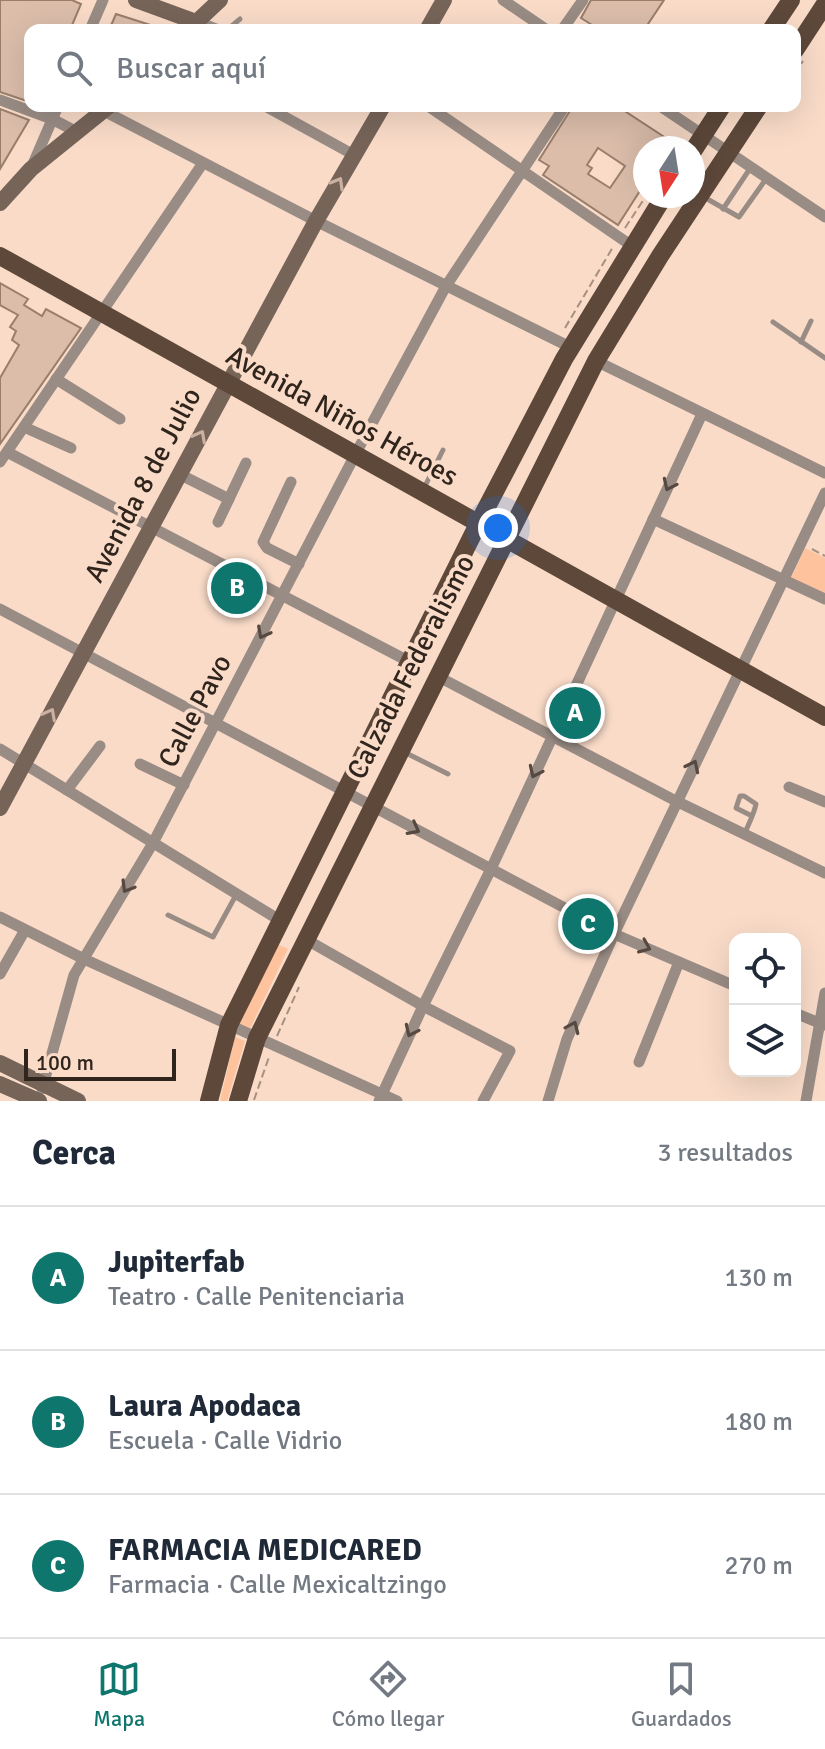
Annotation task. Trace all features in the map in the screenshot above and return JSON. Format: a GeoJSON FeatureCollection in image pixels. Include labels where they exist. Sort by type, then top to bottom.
{"type":"FeatureCollection","features":[{"type":"Feature","properties":{"kind":"main road"},"geometry":{"type":"LineString","coordinates":[[775,24],[791,0]]}},
{"type":"Feature","properties":{"kind":"main road"},"geometry":{"type":"LineString","coordinates":[[801,41],[825,4]]}},
{"type":"Feature","properties":{"kind":"main road"},"geometry":{"type":"LineString","coordinates":[[705,137],[719,112]]}},
{"type":"Feature","properties":{"kind":"main road"},"geometry":{"type":"LineString","coordinates":[[705,138],[725,112]]}},
{"type":"Feature","properties":{"kind":"main road","name":"Calzada Federalismo"},"geometry":{"type":"LineString","coordinates":[[705,189],[755,112]]}},
{"type":"Feature","properties":{"kind":"main road","name":"Calzada Federalismo"},"geometry":{"type":"LineString","coordinates":[[209,1101],[228,1030],[478,524],[570,347],[656,208]]}},
{"type":"Feature","properties":{"kind":"main road","name":"Calzada Federalismo"},"geometry":{"type":"LineString","coordinates":[[238,1101],[307,940],[596,361],[693,208]]}},
{"type":"Feature","properties":{"kind":"main road","name":"Avenida Niños Héroes"},"geometry":{"type":"LineString","coordinates":[[0,256],[825,717]]}},
{"type":"Feature","properties":{"kind":"main road"},"geometry":{"type":"LineString","coordinates":[[217,1101],[228,1030]]}},
{"type":"Feature","properties":{"kind":"street"},"geometry":{"type":"LineString","coordinates":[[93,24],[103,0]]}},
{"type":"Feature","properties":{"kind":"street"},"geometry":{"type":"LineString","coordinates":[[140,1],[194,24],[220,0]]}},
{"type":"Feature","properties":{"kind":"street"},"geometry":{"type":"LineString","coordinates":[[430,24],[444,0]]}},
{"type":"Feature","properties":{"kind":"street"},"geometry":{"type":"LineString","coordinates":[[503,0],[538,24]]}},
{"type":"Feature","properties":{"kind":"street"},"geometry":{"type":"LineString","coordinates":[[566,24],[583,0]]}},
{"type":"Feature","properties":{"kind":"street"},"geometry":{"type":"LineString","coordinates":[[0,100],[24,109]]}},
{"type":"Feature","properties":{"kind":"street"},"geometry":{"type":"LineString","coordinates":[[33,112],[77,132]]}},
{"type":"Feature","properties":{"kind":"street"},"geometry":{"type":"LineString","coordinates":[[31,169],[55,112]]}},
{"type":"Feature","properties":{"kind":"street"},"geometry":{"type":"LineString","coordinates":[[0,203],[31,169],[102,112]]}},
{"type":"Feature","properties":{"kind":"street"},"geometry":{"type":"LineString","coordinates":[[114,112],[203,163],[570,347]]}},
{"type":"Feature","properties":{"kind":"street"},"geometry":{"type":"LineString","coordinates":[[276,112],[354,155]]}},
{"type":"Feature","properties":{"kind":"street","name":"Avenida 8 de Julio"},"geometry":{"type":"LineString","coordinates":[[0,808],[316,221],[379,112]]}},
{"type":"Feature","properties":{"kind":"street"},"geometry":{"type":"LineString","coordinates":[[437,112],[632,246]]}},
{"type":"Feature","properties":{"kind":"street","name":"Calle Pavo"},"geometry":{"type":"LineString","coordinates":[[39,1101],[71,986],[84,959],[153,843],[446,286],[561,112]]}},
{"type":"Feature","properties":{"kind":"street"},"geometry":{"type":"LineString","coordinates":[[667,112],[695,136]]}},
{"type":"Feature","properties":{"kind":"street"},"geometry":{"type":"LineString","coordinates":[[705,143],[729,152],[825,217]]}},
{"type":"Feature","properties":{"kind":"street"},"geometry":{"type":"LineString","coordinates":[[203,163],[3,457],[151,527],[410,662]]}},
{"type":"Feature","properties":{"kind":"street"},"geometry":{"type":"LineString","coordinates":[[596,361],[825,473]]}},
{"type":"Feature","properties":{"kind":"street"},"geometry":{"type":"LineString","coordinates":[[56,379],[120,419]]}},
{"type":"Feature","properties":{"kind":"street"},"geometry":{"type":"LineString","coordinates":[[381,1098],[702,414]]}},
{"type":"Feature","properties":{"kind":"street"},"geometry":{"type":"LineString","coordinates":[[24,427],[71,448]]}},
{"type":"Feature","properties":{"kind":"street"},"geometry":{"type":"LineString","coordinates":[[218,522],[246,463]]}},
{"type":"Feature","properties":{"kind":"street"},"geometry":{"type":"LineString","coordinates":[[179,474],[229,499]]}},
{"type":"Feature","properties":{"kind":"street"},"geometry":{"type":"LineString","coordinates":[[291,482],[263,542],[267,548],[299,564]]}},
{"type":"Feature","properties":{"kind":"street"},"geometry":{"type":"LineString","coordinates":[[548,1101],[567,1039],[614,934],[825,493]]}},
{"type":"Feature","properties":{"kind":"street"},"geometry":{"type":"LineString","coordinates":[[653,519],[825,599]]}},
{"type":"Feature","properties":{"kind":"street"},"geometry":{"type":"LineString","coordinates":[[0,609],[614,934],[729,983]]}},
{"type":"Feature","properties":{"kind":"street"},"geometry":{"type":"LineString","coordinates":[[437,676],[676,801],[825,873]]}},
{"type":"Feature","properties":{"kind":"street"},"geometry":{"type":"LineString","coordinates":[[67,790],[100,746]]}},
{"type":"Feature","properties":{"kind":"street"},"geometry":{"type":"LineString","coordinates":[[0,749],[281,921]]}},
{"type":"Feature","properties":{"kind":"street"},"geometry":{"type":"LineString","coordinates":[[140,764],[184,785]]}},
{"type":"Feature","properties":{"kind":"street"},"geometry":{"type":"LineString","coordinates":[[789,787],[825,802]]}},
{"type":"Feature","properties":{"kind":"street"},"geometry":{"type":"LineString","coordinates":[[0,917],[228,1030],[265,1042],[381,1098],[397,1101]]}},
{"type":"Feature","properties":{"kind":"street"},"geometry":{"type":"LineString","coordinates":[[0,974],[25,930]]}},
{"type":"Feature","properties":{"kind":"street"},"geometry":{"type":"LineString","coordinates":[[307,940],[510,1051],[483,1101]]}},
{"type":"Feature","properties":{"kind":"street"},"geometry":{"type":"LineString","coordinates":[[639,1062],[679,962]]}},
{"type":"Feature","properties":{"kind":"street"},"geometry":{"type":"LineString","coordinates":[[806,1101],[822,1024],[825,993]]}},
{"type":"Feature","properties":{"kind":"street"},"geometry":{"type":"LineString","coordinates":[[801,1015],[822,1024]]}},
{"type":"Feature","properties":{"kind":"street"},"geometry":{"type":"LineString","coordinates":[[0,1063],[78,1101]]}},
{"type":"Feature","properties":{"kind":"street"},"geometry":{"type":"LineString","coordinates":[[0,1084],[39,1101]]}},
{"type":"Feature","properties":{"kind":"lane"},"geometry":{"type":"LineString","coordinates":[[234,24],[240,19]]}},
{"type":"Feature","properties":{"kind":"lane"},"geometry":{"type":"LineString","coordinates":[[723,209],[751,167]]}},
{"type":"Feature","properties":{"kind":"lane"},"geometry":{"type":"LineString","coordinates":[[705,198],[739,217],[767,178]]}},
{"type":"Feature","properties":{"kind":"lane"},"geometry":{"type":"LineString","coordinates":[[801,342],[811,321]]}},
{"type":"Feature","properties":{"kind":"lane"},"geometry":{"type":"LineString","coordinates":[[773,322],[825,358]]}},
{"type":"Feature","properties":{"kind":"lane"},"geometry":{"type":"LineString","coordinates":[[422,492],[443,450]]}},
{"type":"Feature","properties":{"kind":"lane"},"geometry":{"type":"LineString","coordinates":[[400,750],[448,774]]}},
{"type":"Feature","properties":{"kind":"lane"},"geometry":{"type":"LineString","coordinates":[[744,834],[752,816],[756,802],[740,796],[736,808],[752,816]]}},
{"type":"Feature","properties":{"kind":"lane"},"geometry":{"type":"LineString","coordinates":[[168,915],[213,937],[236,894]]}},
{"type":"Feature","properties":{"kind":"path"},"geometry":{"type":"LineString","coordinates":[[800,544],[825,556]]}},
{"type":"Feature","properties":{"kind":"path"},"geometry":{"type":"LineString","coordinates":[[254,1101],[265,1042],[299,989]]}},
{"type":"Feature","properties":{"kind":"shaded area"},"geometry":{"type":"Polygon","coordinates":[[[805,548],[825,558],[825,593],[791,578],[805,548]]]}},
{"type":"Feature","properties":{"kind":"shaded area"},"geometry":{"type":"Polygon","coordinates":[[[277,944],[288,949],[249,1031],[238,1026],[277,944]]]}},
{"type":"Feature","properties":{"kind":"shaded area"},"geometry":{"type":"Polygon","coordinates":[[[235,1037],[245,1041],[227,1101],[220,1101],[235,1037]]]}},
{"type":"Feature","properties":{"kind":"building"},"geometry":{"type":"Polygon","coordinates":[[[0,0],[72,0],[81,4],[73,24],[24,24],[24,100],[0,92],[0,0]]]}},
{"type":"Feature","properties":{"kind":"building"},"geometry":{"type":"Polygon","coordinates":[[[591,0],[664,0],[648,24],[590,24],[581,18],[591,0]]]}},
{"type":"Feature","properties":{"kind":"building"},"geometry":{"type":"Polygon","coordinates":[[[116,14],[147,24],[112,24],[116,14]]]}},
{"type":"Feature","properties":{"kind":"building"},"geometry":{"type":"Polygon","coordinates":[[[0,109],[29,120],[0,169],[0,109]]]}},
{"type":"Feature","properties":{"kind":"building"},"geometry":{"type":"Polygon","coordinates":[[[569,112],[626,112],[663,136],[633,136],[633,202],[618,225],[543,175],[549,166],[539,160],[569,112]],[[598,148],[587,165],[592,168],[588,174],[610,188],[625,166],[598,148]]]}},
{"type":"Feature","properties":{"kind":"building"},"geometry":{"type":"Polygon","coordinates":[[[0,283],[28,299],[24,305],[42,316],[46,309],[81,328],[0,444],[0,378],[19,345],[12,340],[16,331],[10,327],[18,315],[0,305],[0,283]]]}},
{"type":"Feature","properties":{"kind":"place","name":"Laura Apodaca"},"geometry":{"type":"Point","coordinates":[237,588]}},
{"type":"Feature","properties":{"kind":"place","name":"Jupiterfab"},"geometry":{"type":"Point","coordinates":[575,713]}},
{"type":"Feature","properties":{"kind":"place","name":"FARMACIA MEDICARED"},"geometry":{"type":"Point","coordinates":[588,924]}}]}
